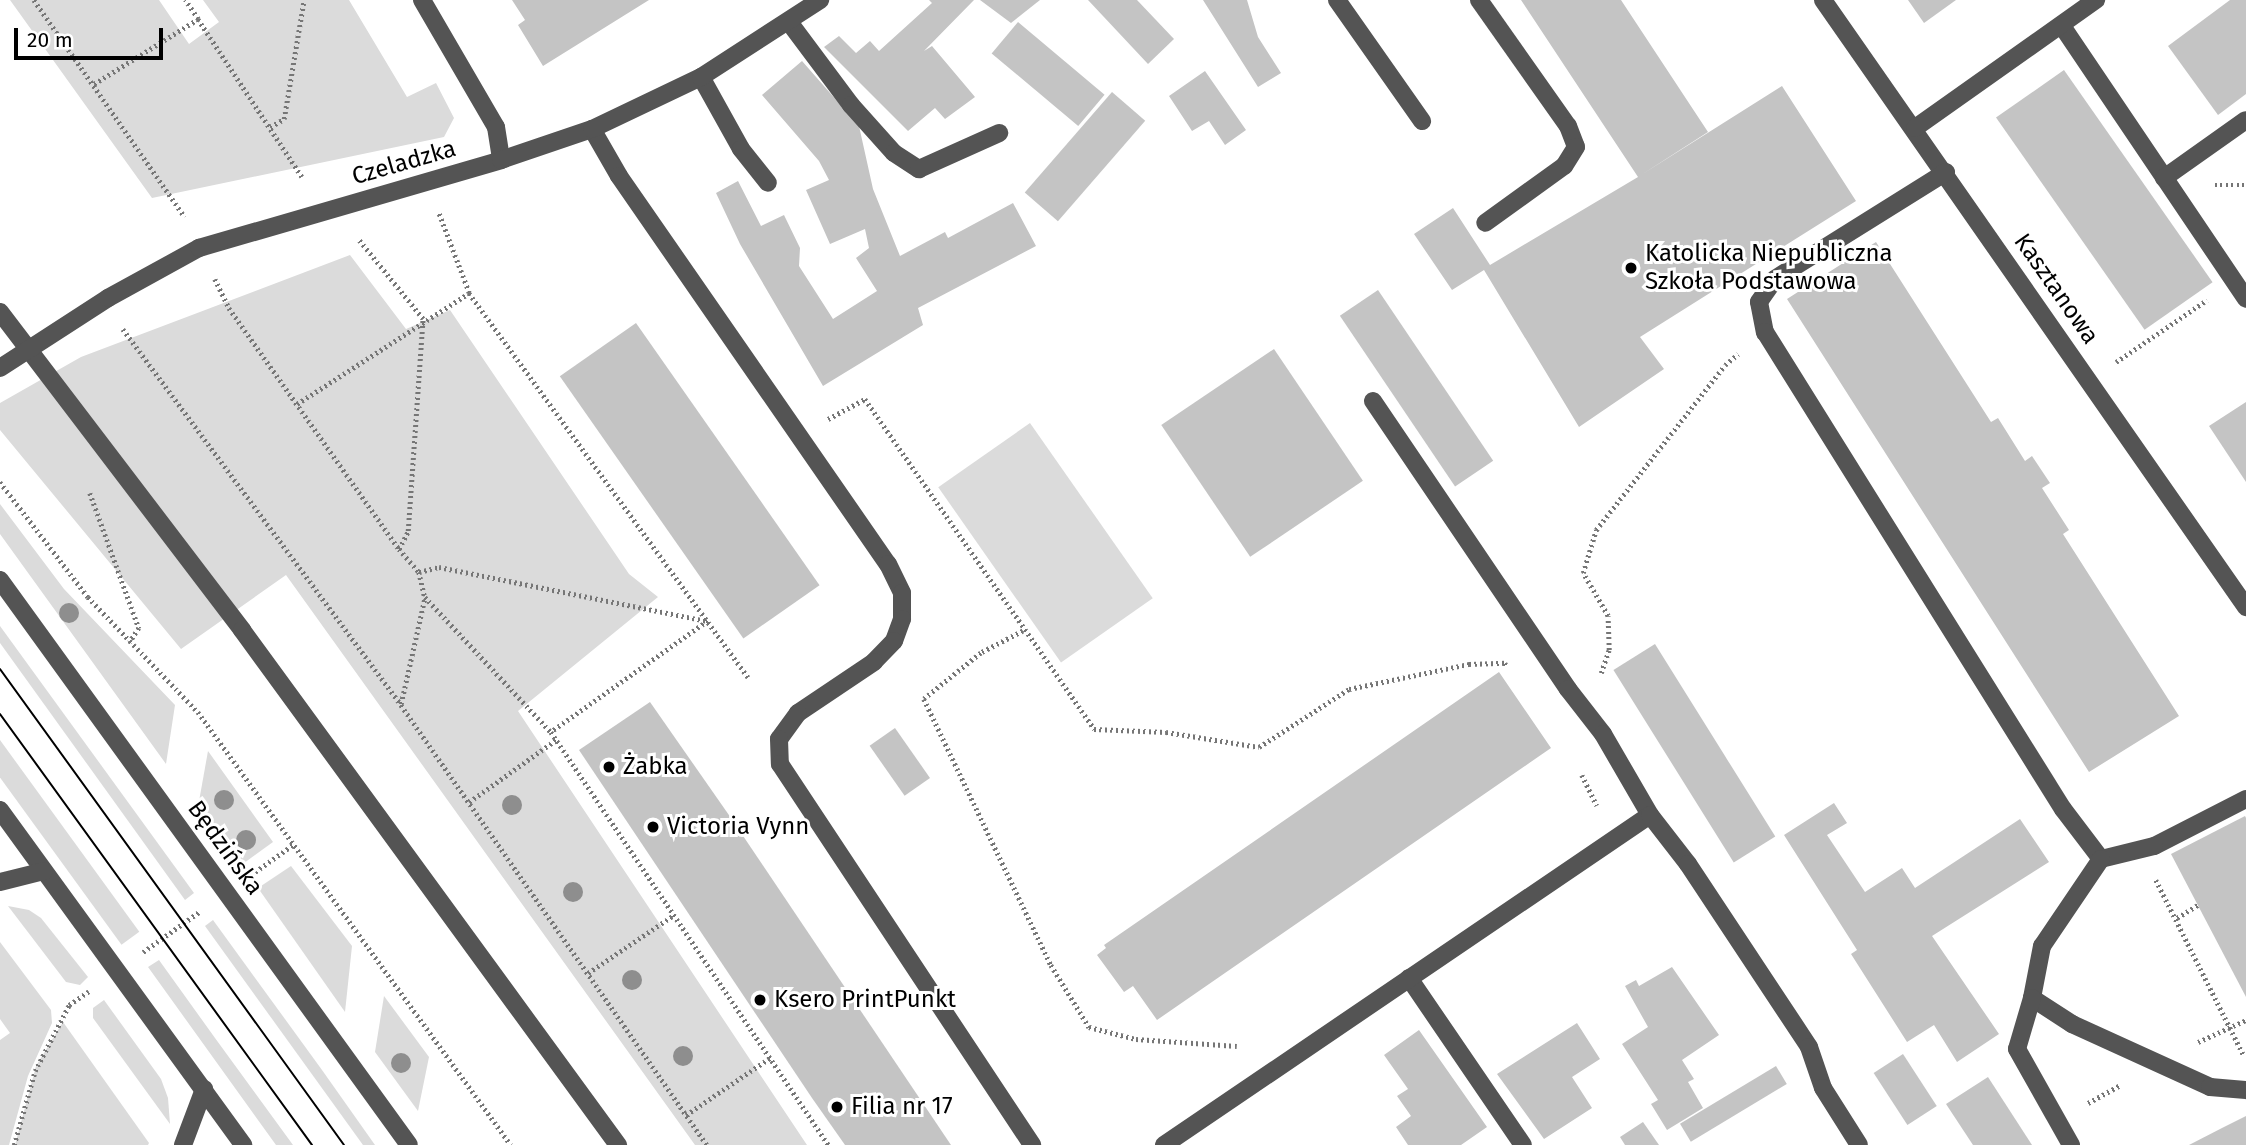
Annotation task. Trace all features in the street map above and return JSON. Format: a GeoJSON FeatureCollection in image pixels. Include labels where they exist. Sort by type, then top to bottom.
{"type":"FeatureCollection","features":[{"type":"Feature","properties":{"kind":"street"},"geometry":{"type":"LineString","coordinates":[[422,0],[496,127],[501,160]]}},
{"type":"Feature","properties":{"kind":"street","name":"Czeladzka"},"geometry":{"type":"LineString","coordinates":[[0,368],[29,348],[199,248],[501,160],[592,129],[701,77],[820,0]]}},
{"type":"Feature","properties":{"kind":"street"},"geometry":{"type":"LineString","coordinates":[[1337,0],[1422,121]]}},
{"type":"Feature","properties":{"kind":"street"},"geometry":{"type":"LineString","coordinates":[[1479,0],[1568,126],[1576,147],[1564,166],[1485,223]]}},
{"type":"Feature","properties":{"kind":"street","name":"Kasztanowa"},"geometry":{"type":"LineString","coordinates":[[1823,0],[1946,172],[2246,607]]}},
{"type":"Feature","properties":{"kind":"street"},"geometry":{"type":"LineString","coordinates":[[1915,128],[2096,0]]}},
{"type":"Feature","properties":{"kind":"street"},"geometry":{"type":"LineString","coordinates":[[789,22],[851,105],[894,153],[919,169],[999,133]]}},
{"type":"Feature","properties":{"kind":"street"},"geometry":{"type":"LineString","coordinates":[[2062,26],[2246,299]]}},
{"type":"Feature","properties":{"kind":"street"},"geometry":{"type":"LineString","coordinates":[[701,77],[741,149],[768,183]]}},
{"type":"Feature","properties":{"kind":"street"},"geometry":{"type":"LineString","coordinates":[[2164,178],[2246,120]]}},
{"type":"Feature","properties":{"kind":"street"},"geometry":{"type":"LineString","coordinates":[[592,129],[619,176],[888,564],[902,593],[902,619],[894,641],[874,662],[798,713],[779,739],[780,764],[1032,1145]]}},
{"type":"Feature","properties":{"kind":"street"},"geometry":{"type":"LineString","coordinates":[[1946,172],[1775,279],[1759,302],[1765,332],[2063,809],[2101,859]]}},
{"type":"Feature","properties":{"kind":"street"},"geometry":{"type":"LineString","coordinates":[[0,313],[29,348],[618,1145]]}},
{"type":"Feature","properties":{"kind":"street"},"geometry":{"type":"LineString","coordinates":[[1373,401],[1568,689],[1603,734],[1650,816],[1688,863],[1810,1047],[1823,1088],[1859,1145]]}},
{"type":"Feature","properties":{"kind":"street","name":"Będzińska"},"geometry":{"type":"LineString","coordinates":[[0,580],[409,1145]]}},
{"type":"Feature","properties":{"kind":"street"},"geometry":{"type":"LineString","coordinates":[[2071,1145],[2017,1049],[2032,998],[2042,946],[2101,859],[2139,849],[2246,799]]}},
{"type":"Feature","properties":{"kind":"street"},"geometry":{"type":"LineString","coordinates":[[0,810],[243,1145]]}},
{"type":"Feature","properties":{"kind":"street"},"geometry":{"type":"LineString","coordinates":[[1164,1145],[1190,1138],[1409,978],[1650,816]]}},
{"type":"Feature","properties":{"kind":"street"},"geometry":{"type":"LineString","coordinates":[[0,882],[44,872]]}},
{"type":"Feature","properties":{"kind":"street"},"geometry":{"type":"LineString","coordinates":[[1409,978],[1523,1145]]}},
{"type":"Feature","properties":{"kind":"street"},"geometry":{"type":"LineString","coordinates":[[2032,998],[2072,1024],[2210,1087],[2246,1090]]}},
{"type":"Feature","properties":{"kind":"street"},"geometry":{"type":"LineString","coordinates":[[183,1145],[204,1089]]}},
{"type":"Feature","properties":{"kind":"path"},"geometry":{"type":"LineString","coordinates":[[34,0],[188,221]]}},
{"type":"Feature","properties":{"kind":"path"},"geometry":{"type":"LineString","coordinates":[[185,0],[302,177]]}},
{"type":"Feature","properties":{"kind":"path"},"geometry":{"type":"LineString","coordinates":[[270,127],[284,119],[304,0]]}},
{"type":"Feature","properties":{"kind":"path"},"geometry":{"type":"LineString","coordinates":[[94,84],[198,19]]}},
{"type":"Feature","properties":{"kind":"path"},"geometry":{"type":"LineString","coordinates":[[439,214],[468,293],[748,677]]}},
{"type":"Feature","properties":{"kind":"path"},"geometry":{"type":"LineString","coordinates":[[356,236],[423,319],[408,531],[399,549]]}},
{"type":"Feature","properties":{"kind":"path"},"geometry":{"type":"LineString","coordinates":[[215,280],[229,308],[399,549],[419,572],[425,597],[401,705]]}},
{"type":"Feature","properties":{"kind":"path"},"geometry":{"type":"LineString","coordinates":[[2115,363],[2234,282]]}},
{"type":"Feature","properties":{"kind":"path"},"geometry":{"type":"LineString","coordinates":[[297,404],[423,319],[468,293]]}},
{"type":"Feature","properties":{"kind":"path"},"geometry":{"type":"LineString","coordinates":[[120,326],[401,705],[707,1145]]}},
{"type":"Feature","properties":{"kind":"path"},"geometry":{"type":"LineString","coordinates":[[1568,689],[1601,673],[1608,650],[1608,616],[1583,573],[1596,530],[1725,365],[1765,332]]}},
{"type":"Feature","properties":{"kind":"path"},"geometry":{"type":"LineString","coordinates":[[818,425],[865,399],[1023,631],[1094,729],[1166,732],[1259,747],[1349,689],[1469,664],[1505,663],[1512,674]]}},
{"type":"Feature","properties":{"kind":"path"},"geometry":{"type":"LineString","coordinates":[[0,482],[88,597],[198,712],[511,1145]]}},
{"type":"Feature","properties":{"kind":"path"},"geometry":{"type":"LineString","coordinates":[[88,486],[139,628],[130,642]]}},
{"type":"Feature","properties":{"kind":"path"},"geometry":{"type":"LineString","coordinates":[[419,572],[451,569],[708,621]]}},
{"type":"Feature","properties":{"kind":"path"},"geometry":{"type":"LineString","coordinates":[[425,597],[551,732],[829,1145]]}},
{"type":"Feature","properties":{"kind":"path"},"geometry":{"type":"LineString","coordinates":[[551,732],[708,621]]}},
{"type":"Feature","properties":{"kind":"path"},"geometry":{"type":"LineString","coordinates":[[1023,631],[981,653],[925,699],[1051,965],[1089,1027],[1136,1039],[1237,1046]]}},
{"type":"Feature","properties":{"kind":"path"},"geometry":{"type":"LineString","coordinates":[[469,802],[556,740]]}},
{"type":"Feature","properties":{"kind":"path"},"geometry":{"type":"LineString","coordinates":[[1581,771],[1597,806]]}},
{"type":"Feature","properties":{"kind":"path"},"geometry":{"type":"LineString","coordinates":[[248,878],[294,844]]}},
{"type":"Feature","properties":{"kind":"path"},"geometry":{"type":"LineString","coordinates":[[2139,849],[2246,1060]]}},
{"type":"Feature","properties":{"kind":"path"},"geometry":{"type":"LineString","coordinates":[[2176,918],[2198,905]]}},
{"type":"Feature","properties":{"kind":"path"},"geometry":{"type":"LineString","coordinates":[[140,954],[205,908]]}},
{"type":"Feature","properties":{"kind":"path"},"geometry":{"type":"LineString","coordinates":[[588,972],[674,915]]}},
{"type":"Feature","properties":{"kind":"path"},"geometry":{"type":"LineString","coordinates":[[14,1145],[35,1071],[69,1005],[96,986]]}},
{"type":"Feature","properties":{"kind":"path"},"geometry":{"type":"LineString","coordinates":[[686,1115],[770,1058]]}},
{"type":"Feature","properties":{"kind":"shaded area"},"geometry":{"type":"Polygon","coordinates":[[[10,0],[159,0],[189,44],[219,22],[203,0],[349,0],[407,97],[436,83],[454,118],[444,137],[152,198],[10,0]]]}},
{"type":"Feature","properties":{"kind":"shaded area"},"geometry":{"type":"Polygon","coordinates":[[[350,255],[406,329],[450,310],[629,574],[658,597],[518,711],[807,1145],[695,1145],[286,575],[181,649],[0,430],[0,403],[81,357],[350,255]]]}},
{"type":"Feature","properties":{"kind":"shaded area"},"geometry":{"type":"Polygon","coordinates":[[[1030,423],[1153,598],[1061,663],[938,487],[1030,423]]]}},
{"type":"Feature","properties":{"kind":"shaded area"},"geometry":{"type":"Polygon","coordinates":[[[0,504],[64,589],[175,705],[166,764],[0,534],[0,504]]]}},
{"type":"Feature","properties":{"kind":"shaded area"},"geometry":{"type":"Polygon","coordinates":[[[0,626],[194,893],[185,900],[0,643],[0,626]]]}},
{"type":"Feature","properties":{"kind":"shaded area"},"geometry":{"type":"Polygon","coordinates":[[[0,740],[139,932],[122,945],[0,777],[0,740]]]}},
{"type":"Feature","properties":{"kind":"shaded area"},"geometry":{"type":"Polygon","coordinates":[[[208,751],[273,842],[240,866],[198,807],[208,751]]]}},
{"type":"Feature","properties":{"kind":"shaded area"},"geometry":{"type":"Polygon","coordinates":[[[291,866],[352,946],[345,1012],[258,888],[291,866]]]}},
{"type":"Feature","properties":{"kind":"shaded area"},"geometry":{"type":"Polygon","coordinates":[[[8,906],[29,910],[41,918],[88,977],[80,985],[66,982],[8,906]]]}},
{"type":"Feature","properties":{"kind":"shaded area"},"geometry":{"type":"Polygon","coordinates":[[[213,920],[375,1145],[363,1145],[205,926],[213,920]]]}},
{"type":"Feature","properties":{"kind":"shaded area"},"geometry":{"type":"Polygon","coordinates":[[[0,942],[51,1010],[52,1023],[28,1076],[9,1145],[0,1145],[0,1040],[10,1033],[0,1019],[0,942]]]}},
{"type":"Feature","properties":{"kind":"shaded area"},"geometry":{"type":"Polygon","coordinates":[[[159,960],[293,1145],[276,1145],[148,967],[159,960]]]}},
{"type":"Feature","properties":{"kind":"shaded area"},"geometry":{"type":"Polygon","coordinates":[[[384,996],[429,1057],[418,1111],[375,1052],[384,996]]]}},
{"type":"Feature","properties":{"kind":"shaded area"},"geometry":{"type":"Polygon","coordinates":[[[104,1000],[161,1079],[168,1098],[170,1124],[93,1018],[93,1008],[104,1000]]]}},
{"type":"Feature","properties":{"kind":"shaded area"},"geometry":{"type":"Polygon","coordinates":[[[63,1022],[148,1145],[15,1145],[36,1066],[63,1022]]]}},
{"type":"Feature","properties":{"kind":"building"},"geometry":{"type":"Polygon","coordinates":[[[512,0],[649,0],[543,66],[518,25],[525,20],[512,0]]]}},
{"type":"Feature","properties":{"kind":"building"},"geometry":{"type":"Polygon","coordinates":[[[929,0],[974,0],[924,51],[932,46],[975,97],[945,119],[935,108],[908,131],[824,47],[839,36],[856,53],[870,41],[879,51],[932,3],[929,0]]]}},
{"type":"Feature","properties":{"kind":"building"},"geometry":{"type":"Polygon","coordinates":[[[980,0],[1040,0],[1011,23],[980,0]]]}},
{"type":"Feature","properties":{"kind":"building"},"geometry":{"type":"Polygon","coordinates":[[[1088,0],[1137,0],[1174,39],[1148,64],[1088,0]]]}},
{"type":"Feature","properties":{"kind":"building"},"geometry":{"type":"Polygon","coordinates":[[[1203,0],[1247,0],[1258,37],[1281,73],[1258,87],[1203,0]]]}},
{"type":"Feature","properties":{"kind":"building","name":"Katolicka Niepubliczna Szkoła Podstawowa"},"geometry":{"type":"Polygon","coordinates":[[[1521,0],[1621,0],[1708,132],[1641,175],[1782,86],[1856,201],[1640,337],[1664,369],[1579,427],[1484,270],[1452,290],[1414,234],[1453,208],[1490,265],[1638,177],[1521,0]]]}},
{"type":"Feature","properties":{"kind":"building"},"geometry":{"type":"Polygon","coordinates":[[[1908,0],[1956,0],[1924,23],[1908,0]]]}},
{"type":"Feature","properties":{"kind":"building"},"geometry":{"type":"Polygon","coordinates":[[[2230,0],[2246,0],[2246,94],[2218,115],[2168,46],[2230,0]]]}},
{"type":"Feature","properties":{"kind":"building"},"geometry":{"type":"Polygon","coordinates":[[[1018,22],[1105,95],[1078,126],[992,53],[1018,22]]]}},
{"type":"Feature","properties":{"kind":"building"},"geometry":{"type":"Polygon","coordinates":[[[802,61],[859,126],[873,189],[900,256],[945,232],[948,238],[1013,203],[1036,246],[918,308],[923,325],[823,386],[740,244],[716,193],[738,181],[761,226],[784,215],[800,248],[799,266],[833,319],[877,291],[856,258],[869,248],[865,229],[830,244],[806,190],[829,180],[819,161],[762,95],[802,61]]]}},
{"type":"Feature","properties":{"kind":"building"},"geometry":{"type":"Polygon","coordinates":[[[2064,70],[2213,282],[2145,330],[1996,118],[2064,70]]]}},
{"type":"Feature","properties":{"kind":"building"},"geometry":{"type":"Polygon","coordinates":[[[1205,71],[1246,130],[1225,145],[1209,121],[1192,131],[1169,96],[1205,71]]]}},
{"type":"Feature","properties":{"kind":"building"},"geometry":{"type":"Polygon","coordinates":[[[1112,92],[1145,121],[1058,221],[1025,192],[1112,92]]]}},
{"type":"Feature","properties":{"kind":"building"},"geometry":{"type":"Polygon","coordinates":[[[1876,242],[1991,422],[1998,418],[2025,461],[2032,456],[2050,483],[2042,488],[2069,530],[2063,534],[2179,716],[2089,772],[1787,299],[1876,242]]]}},
{"type":"Feature","properties":{"kind":"building"},"geometry":{"type":"Polygon","coordinates":[[[1378,290],[1493,461],[1455,487],[1340,316],[1378,290]]]}},
{"type":"Feature","properties":{"kind":"building"},"geometry":{"type":"Polygon","coordinates":[[[636,323],[820,585],[743,638],[560,376],[636,323]]]}},
{"type":"Feature","properties":{"kind":"building"},"geometry":{"type":"Polygon","coordinates":[[[1274,349],[1363,481],[1250,557],[1161,425],[1274,349]]]}},
{"type":"Feature","properties":{"kind":"building"},"geometry":{"type":"Polygon","coordinates":[[[2246,402],[2246,482],[2209,426],[2246,402]]]}},
{"type":"Feature","properties":{"kind":"building"},"geometry":{"type":"Polygon","coordinates":[[[1655,644],[1775,837],[1734,862],[1613,670],[1655,644]]]}},
{"type":"Feature","properties":{"kind":"building"},"geometry":{"type":"Polygon","coordinates":[[[1499,672],[1551,748],[1157,1020],[1133,986],[1124,992],[1097,955],[1106,948],[1104,945],[1499,672]]]}},
{"type":"Feature","properties":{"kind":"building"},"geometry":{"type":"Polygon","coordinates":[[[650,702],[951,1145],[845,1145],[812,1098],[579,750],[650,702]]]}},
{"type":"Feature","properties":{"kind":"building"},"geometry":{"type":"Polygon","coordinates":[[[895,728],[930,778],[905,796],[870,746],[895,728]]]}},
{"type":"Feature","properties":{"kind":"building"},"geometry":{"type":"Polygon","coordinates":[[[1834,803],[1847,823],[1827,835],[1865,892],[1902,868],[1915,888],[2020,819],[2049,862],[1932,936],[1999,1034],[1957,1062],[1934,1025],[1907,1042],[1851,954],[1857,950],[1784,835],[1834,803]]]}},
{"type":"Feature","properties":{"kind":"building"},"geometry":{"type":"Polygon","coordinates":[[[2245,816],[2246,818],[2246,997],[2171,854],[2245,816]]]}},
{"type":"Feature","properties":{"kind":"building"},"geometry":{"type":"Polygon","coordinates":[[[1672,967],[1719,1035],[1682,1060],[1694,1079],[1688,1082],[1703,1108],[1667,1130],[1651,1104],[1658,1100],[1622,1044],[1648,1027],[1625,986],[1636,980],[1639,986],[1672,967]]]}},
{"type":"Feature","properties":{"kind":"building"},"geometry":{"type":"Polygon","coordinates":[[[1577,1023],[1600,1059],[1572,1077],[1592,1108],[1544,1139],[1497,1074],[1577,1023]]]}},
{"type":"Feature","properties":{"kind":"building"},"geometry":{"type":"Polygon","coordinates":[[[1419,1030],[1487,1127],[1461,1145],[1408,1145],[1396,1127],[1411,1116],[1397,1096],[1408,1089],[1384,1055],[1419,1030]]]}},
{"type":"Feature","properties":{"kind":"building"},"geometry":{"type":"Polygon","coordinates":[[[1903,1054],[1937,1106],[1907,1125],[1874,1073],[1903,1054]]]}},
{"type":"Feature","properties":{"kind":"building"},"geometry":{"type":"Polygon","coordinates":[[[1776,1066],[1787,1084],[1691,1142],[1680,1124],[1776,1066]]]}},
{"type":"Feature","properties":{"kind":"building"},"geometry":{"type":"Polygon","coordinates":[[[1988,1077],[2032,1145],[1973,1145],[1946,1104],[1988,1077]]]}},
{"type":"Feature","properties":{"kind":"building"},"geometry":{"type":"Polygon","coordinates":[[[2246,1116],[2246,1145],[2189,1145],[2222,1128],[2246,1116]]]}},
{"type":"Feature","properties":{"kind":"building"},"geometry":{"type":"Polygon","coordinates":[[[1643,1122],[1659,1145],[1625,1145],[1620,1137],[1643,1122]]]}},
{"type":"Feature","properties":{"kind":"tram line"},"geometry":{"type":"LineString","coordinates":[[0,669],[344,1145]]}},
{"type":"Feature","properties":{"kind":"tram line"},"geometry":{"type":"LineString","coordinates":[[0,714],[312,1145]]}},
{"type":"Feature","properties":{"kind":"place","name":"Katolicka Niepubliczna Szkoła Podstawowa"},"geometry":{"type":"Point","coordinates":[1631,268]}},
{"type":"Feature","properties":{"kind":"place","name":"Żabka"},"geometry":{"type":"Point","coordinates":[609,767]}},
{"type":"Feature","properties":{"kind":"place","name":"Victoria Vynn"},"geometry":{"type":"Point","coordinates":[653,827]}},
{"type":"Feature","properties":{"kind":"place","name":"Ksero PrintPunkt"},"geometry":{"type":"Point","coordinates":[760,1000]}},
{"type":"Feature","properties":{"kind":"place","name":"Filia nr 17"},"geometry":{"type":"Point","coordinates":[837,1107]}}]}
